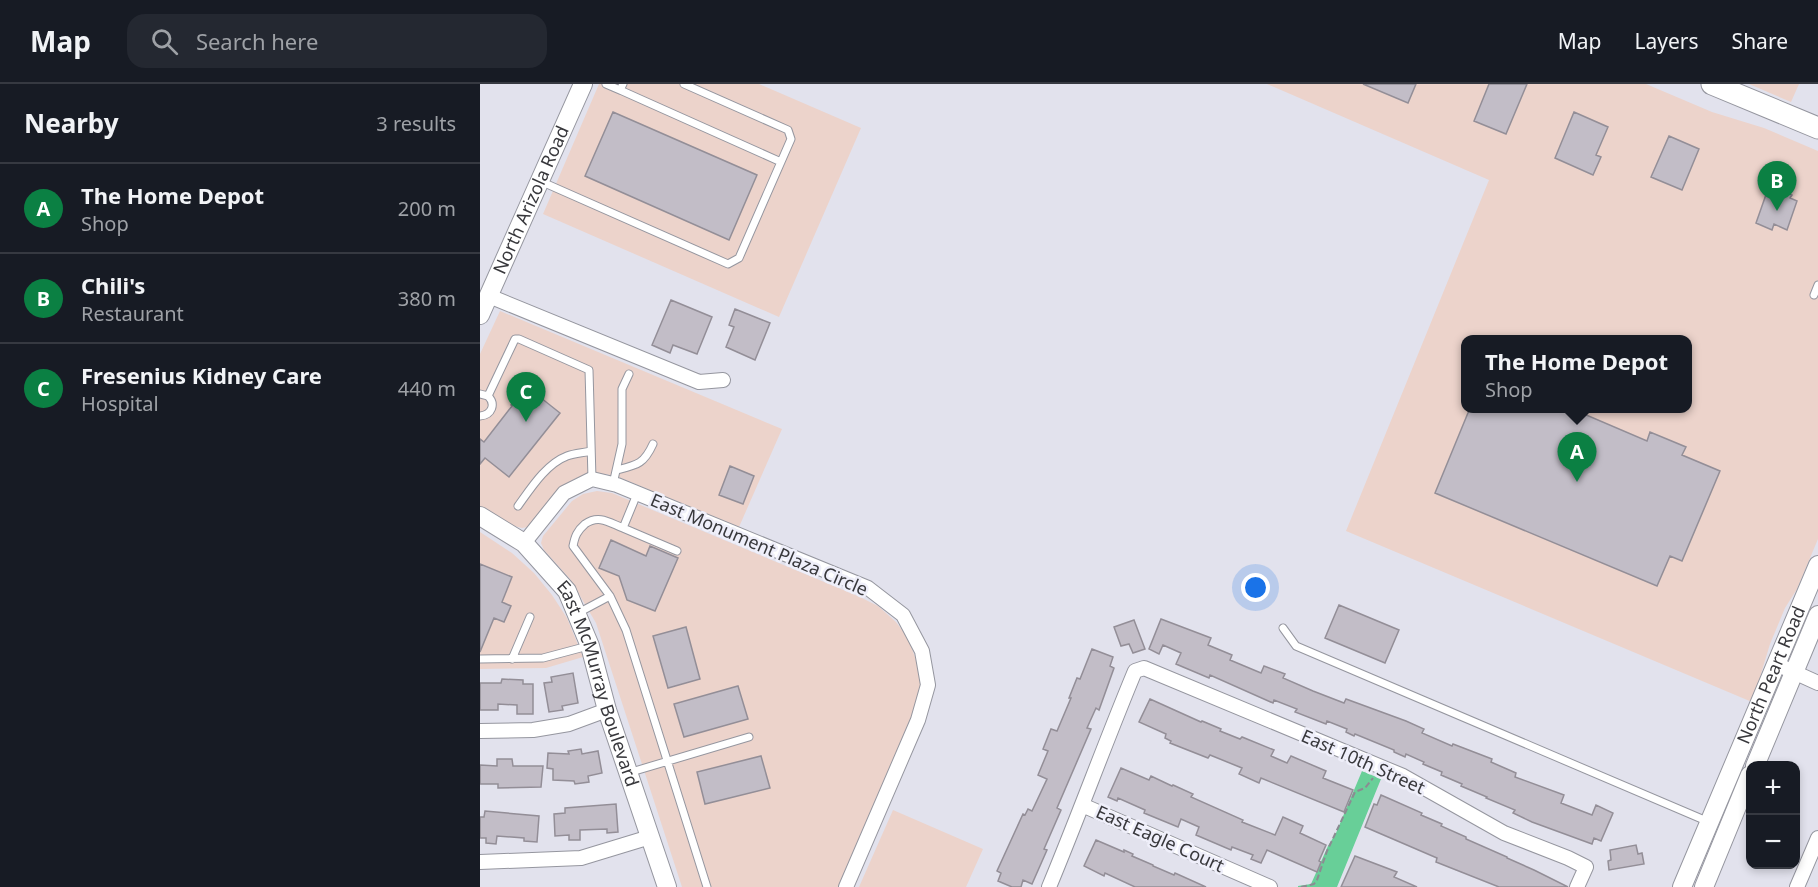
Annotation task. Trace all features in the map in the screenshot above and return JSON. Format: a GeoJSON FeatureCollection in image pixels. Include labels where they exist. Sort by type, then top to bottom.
{"type":"FeatureCollection","features":[{"type":"Feature","properties":{"kind":"main road"},"geometry":{"type":"LineString","coordinates":[[1712,84],[1818,128]]}},
{"type":"Feature","properties":{"kind":"street","name":"North Arizola Road"},"geometry":{"type":"LineString","coordinates":[[480,315],[484,292],[540,182],[583,84]]}},
{"type":"Feature","properties":{"kind":"street"},"geometry":{"type":"LineString","coordinates":[[484,292],[699,382],[723,380]]}},
{"type":"Feature","properties":{"kind":"street"},"geometry":{"type":"LineString","coordinates":[[524,543],[564,493],[592,479]]}},
{"type":"Feature","properties":{"kind":"street","name":"East Monument Plaza Circle"},"geometry":{"type":"LineString","coordinates":[[592,479],[614,484],[868,588],[903,615],[922,651],[928,685],[918,720],[846,887]]}},
{"type":"Feature","properties":{"kind":"street","name":"East McMurray Boulevard"},"geometry":{"type":"LineString","coordinates":[[483,522],[524,543],[567,591],[590,646],[607,710],[667,887]]}},
{"type":"Feature","properties":{"kind":"street","name":"North Peart Road"},"geometry":{"type":"LineString","coordinates":[[1682,887],[1818,564]]}},
{"type":"Feature","properties":{"kind":"street","name":"North Peart Road"},"geometry":{"type":"LineString","coordinates":[[1757,761],[1818,615]]}},
{"type":"Feature","properties":{"kind":"street"},"geometry":{"type":"LineString","coordinates":[[1776,664],[1818,683]]}},
{"type":"Feature","properties":{"kind":"street","name":"East 10th Street"},"geometry":{"type":"LineString","coordinates":[[1083,805],[1105,743],[1135,671],[1144,668],[1402,776],[1504,833],[1569,858],[1586,867],[1577,887]]}},
{"type":"Feature","properties":{"kind":"street"},"geometry":{"type":"LineString","coordinates":[[480,731],[533,730],[570,724],[607,710]]}},
{"type":"Feature","properties":{"kind":"street"},"geometry":{"type":"LineString","coordinates":[[1704,887],[1746,786]]}},
{"type":"Feature","properties":{"kind":"street"},"geometry":{"type":"LineString","coordinates":[[1049,887],[1083,805]]}},
{"type":"Feature","properties":{"kind":"street","name":"East Eagle Court"},"geometry":{"type":"LineString","coordinates":[[1083,805],[1270,887]]}},
{"type":"Feature","properties":{"kind":"street"},"geometry":{"type":"LineString","coordinates":[[480,862],[581,858],[650,837]]}},
{"type":"Feature","properties":{"kind":"street"},"geometry":{"type":"LineString","coordinates":[[1797,887],[1818,838]]}},
{"type":"Feature","properties":{"kind":"lane"},"geometry":{"type":"LineString","coordinates":[[606,84],[622,87],[781,162]]}},
{"type":"Feature","properties":{"kind":"lane"},"geometry":{"type":"LineString","coordinates":[[540,182],[728,264],[739,258],[791,139],[788,130],[684,84]]}},
{"type":"Feature","properties":{"kind":"lane"},"geometry":{"type":"LineString","coordinates":[[1814,296],[1818,285]]}},
{"type":"Feature","properties":{"kind":"lane"},"geometry":{"type":"LineString","coordinates":[[480,416],[487,415],[492,409],[492,402],[484,395],[515,339],[589,370],[592,479]]}},
{"type":"Feature","properties":{"kind":"lane"},"geometry":{"type":"LineString","coordinates":[[614,484],[622,444],[621,396],[629,374]]}},
{"type":"Feature","properties":{"kind":"lane"},"geometry":{"type":"LineString","coordinates":[[617,470],[638,465],[648,456],[653,444]]}},
{"type":"Feature","properties":{"kind":"lane"},"geometry":{"type":"LineString","coordinates":[[518,506],[537,481],[554,464],[567,456],[591,452]]}},
{"type":"Feature","properties":{"kind":"lane"},"geometry":{"type":"LineString","coordinates":[[623,528],[638,494]]}},
{"type":"Feature","properties":{"kind":"lane"},"geometry":{"type":"LineString","coordinates":[[677,551],[623,528],[593,519],[578,531],[573,546],[610,596],[626,630],[707,887]]}},
{"type":"Feature","properties":{"kind":"lane"},"geometry":{"type":"LineString","coordinates":[[577,614],[610,596]]}},
{"type":"Feature","properties":{"kind":"lane"},"geometry":{"type":"LineString","coordinates":[[512,659],[530,617]]}},
{"type":"Feature","properties":{"kind":"lane"},"geometry":{"type":"LineString","coordinates":[[1283,628],[1296,646],[1710,822]]}},
{"type":"Feature","properties":{"kind":"lane"},"geometry":{"type":"LineString","coordinates":[[480,659],[543,658],[590,646]]}},
{"type":"Feature","properties":{"kind":"lane"},"geometry":{"type":"LineString","coordinates":[[628,773],[749,736]]}},
{"type":"Feature","properties":{"kind":"path"},"geometry":{"type":"LineString","coordinates":[[1301,887],[1314,884],[1317,880],[1355,792],[1365,788],[1373,778]]}},
{"type":"Feature","properties":{"kind":"shaded area"},"geometry":{"type":"Polygon","coordinates":[[[599,84],[759,84],[861,128],[779,317],[543,214],[599,84]]]}},
{"type":"Feature","properties":{"kind":"shaded area"},"geometry":{"type":"Polygon","coordinates":[[[1267,84],[1646,84],[1712,112],[1764,128],[1818,151],[1818,539],[1770,644],[1752,702],[1346,531],[1489,180],[1267,84]]]}},
{"type":"Feature","properties":{"kind":"shaded area"},"geometry":{"type":"Polygon","coordinates":[[[1749,84],[1799,84],[1791,102],[1749,84]]]}},
{"type":"Feature","properties":{"kind":"shaded area"},"geometry":{"type":"Polygon","coordinates":[[[500,311],[782,429],[739,527],[621,478],[606,474],[589,474],[574,479],[561,488],[528,527],[514,526],[480,506],[480,354],[500,311]]]}},
{"type":"Feature","properties":{"kind":"shaded area"},"geometry":{"type":"Polygon","coordinates":[[[597,491],[612,493],[860,597],[878,606],[896,622],[908,638],[920,675],[920,695],[914,716],[841,887],[682,887],[596,623],[570,579],[544,550],[541,543],[543,536],[572,501],[583,494],[597,491]]]}},
{"type":"Feature","properties":{"kind":"shaded area"},"geometry":{"type":"Polygon","coordinates":[[[480,532],[512,553],[534,573],[567,618],[583,657],[546,668],[480,669],[480,532]]]}},
{"type":"Feature","properties":{"kind":"shaded area"},"geometry":{"type":"Polygon","coordinates":[[[893,810],[983,849],[966,887],[859,887],[893,810]]]}},
{"type":"Feature","properties":{"kind":"green space"},"geometry":{"type":"Polygon","coordinates":[[[1362,771],[1381,779],[1337,887],[1298,887],[1311,884],[1336,833],[1362,771]]]}},
{"type":"Feature","properties":{"kind":"building"},"geometry":{"type":"Polygon","coordinates":[[[1363,84],[1416,84],[1408,103],[1363,84]]]}},
{"type":"Feature","properties":{"kind":"building"},"geometry":{"type":"Polygon","coordinates":[[[1489,84],[1527,84],[1506,134],[1474,121],[1489,84]]]}},
{"type":"Feature","properties":{"kind":"building"},"geometry":{"type":"Polygon","coordinates":[[[613,112],[757,175],[729,240],[585,176],[613,112]]]}},
{"type":"Feature","properties":{"kind":"building"},"geometry":{"type":"Polygon","coordinates":[[[1574,112],[1608,127],[1596,155],[1601,157],[1593,175],[1555,158],[1574,112]]]}},
{"type":"Feature","properties":{"kind":"building"},"geometry":{"type":"Polygon","coordinates":[[[1669,136],[1699,149],[1682,190],[1651,177],[1669,136]]]}},
{"type":"Feature","properties":{"kind":"building"},"geometry":{"type":"Polygon","coordinates":[[[1769,186],[1792,195],[1790,198],[1797,201],[1787,230],[1774,224],[1772,230],[1756,223],[1769,186]]]}},
{"type":"Feature","properties":{"kind":"building"},"geometry":{"type":"Polygon","coordinates":[[[671,300],[712,317],[697,354],[673,345],[670,353],[652,345],[671,300]]]}},
{"type":"Feature","properties":{"kind":"building"},"geometry":{"type":"Polygon","coordinates":[[[735,309],[770,323],[755,360],[726,347],[734,327],[729,325],[735,309]]]}},
{"type":"Feature","properties":{"kind":"building"},"geometry":{"type":"Polygon","coordinates":[[[526,386],[560,413],[509,477],[485,458],[480,464],[480,439],[484,442],[526,386]]]}},
{"type":"Feature","properties":{"kind":"building"},"geometry":{"type":"Polygon","coordinates":[[[1468,413],[1582,413],[1647,441],[1650,432],[1686,447],[1682,455],[1720,471],[1682,561],[1670,556],[1657,586],[1435,493],[1468,413]]]}},
{"type":"Feature","properties":{"kind":"building"},"geometry":{"type":"Polygon","coordinates":[[[730,466],[754,476],[743,504],[719,495],[730,466]]]}},
{"type":"Feature","properties":{"kind":"building"},"geometry":{"type":"Polygon","coordinates":[[[611,540],[646,556],[650,546],[678,558],[655,611],[627,600],[619,576],[599,568],[611,540]]]}},
{"type":"Feature","properties":{"kind":"building"},"geometry":{"type":"Polygon","coordinates":[[[480,564],[512,577],[502,602],[511,606],[504,622],[494,618],[480,652],[480,564]]]}},
{"type":"Feature","properties":{"kind":"building"},"geometry":{"type":"Polygon","coordinates":[[[1339,605],[1399,630],[1385,663],[1325,638],[1339,605]]]}},
{"type":"Feature","properties":{"kind":"building"},"geometry":{"type":"Polygon","coordinates":[[[1161,619],[1211,638],[1208,645],[1232,655],[1230,660],[1261,673],[1264,666],[1285,674],[1283,678],[1313,691],[1344,703],[1346,699],[1406,721],[1424,729],[1422,733],[1492,759],[1491,762],[1516,773],[1515,777],[1564,795],[1561,803],[1592,815],[1596,805],[1613,813],[1601,841],[1594,838],[1592,844],[1532,822],[1513,813],[1515,810],[1461,786],[1462,784],[1441,775],[1442,772],[1406,754],[1405,757],[1394,750],[1355,734],[1354,736],[1346,732],[1347,729],[1327,721],[1326,724],[1295,712],[1297,709],[1274,700],[1273,703],[1210,675],[1209,678],[1176,664],[1181,653],[1163,645],[1159,654],[1149,649],[1161,619]]]}},
{"type":"Feature","properties":{"kind":"building"},"geometry":{"type":"Polygon","coordinates":[[[1134,620],[1145,649],[1133,653],[1129,644],[1121,646],[1114,627],[1134,620]]]}},
{"type":"Feature","properties":{"kind":"building"},"geometry":{"type":"Polygon","coordinates":[[[686,627],[700,679],[668,688],[653,636],[686,627]]]}},
{"type":"Feature","properties":{"kind":"building"},"geometry":{"type":"Polygon","coordinates":[[[1092,649],[1113,657],[1110,666],[1114,668],[1099,710],[1096,708],[1087,728],[1091,729],[1057,808],[1061,810],[1032,884],[1023,880],[1021,887],[1012,887],[998,881],[1001,873],[997,871],[1023,814],[1025,815],[1028,809],[1032,811],[1047,779],[1038,775],[1048,751],[1043,749],[1051,729],[1057,731],[1077,678],[1080,679],[1092,649]]]}},
{"type":"Feature","properties":{"kind":"building"},"geometry":{"type":"Polygon","coordinates":[[[573,673],[578,703],[562,706],[563,710],[549,712],[544,683],[552,682],[551,677],[573,673]]]}},
{"type":"Feature","properties":{"kind":"building"},"geometry":{"type":"Polygon","coordinates":[[[502,679],[523,680],[523,684],[533,684],[533,714],[517,714],[517,705],[498,704],[498,710],[480,710],[480,683],[501,683],[502,679]]]}},
{"type":"Feature","properties":{"kind":"building"},"geometry":{"type":"Polygon","coordinates":[[[738,686],[748,719],[684,737],[674,704],[738,686]]]}},
{"type":"Feature","properties":{"kind":"building"},"geometry":{"type":"Polygon","coordinates":[[[1150,699],[1221,729],[1220,731],[1274,750],[1271,756],[1287,763],[1291,756],[1326,771],[1323,778],[1353,790],[1344,812],[1261,778],[1259,783],[1239,774],[1242,768],[1170,743],[1171,741],[1165,738],[1166,734],[1139,722],[1150,699]]]}},
{"type":"Feature","properties":{"kind":"building"},"geometry":{"type":"Polygon","coordinates":[[[581,749],[582,754],[598,751],[602,773],[588,776],[589,782],[575,784],[574,781],[553,780],[553,769],[547,768],[548,753],[569,754],[568,751],[581,749]]]}},
{"type":"Feature","properties":{"kind":"building"},"geometry":{"type":"Polygon","coordinates":[[[761,756],[770,788],[705,804],[697,772],[761,756]]]}},
{"type":"Feature","properties":{"kind":"building"},"geometry":{"type":"Polygon","coordinates":[[[497,759],[512,759],[513,766],[543,766],[541,787],[498,788],[498,784],[480,784],[480,765],[497,766],[497,759]]]}},
{"type":"Feature","properties":{"kind":"building"},"geometry":{"type":"Polygon","coordinates":[[[1121,768],[1149,780],[1151,776],[1173,785],[1193,794],[1191,797],[1243,820],[1242,822],[1275,835],[1283,817],[1303,826],[1300,833],[1326,845],[1317,872],[1267,850],[1261,863],[1251,859],[1253,855],[1232,847],[1231,850],[1196,835],[1199,827],[1181,819],[1178,827],[1144,813],[1145,810],[1118,798],[1117,801],[1108,797],[1121,768]]]}},
{"type":"Feature","properties":{"kind":"building"},"geometry":{"type":"Polygon","coordinates":[[[1381,795],[1422,813],[1421,815],[1442,824],[1441,826],[1466,839],[1568,887],[1499,887],[1436,862],[1437,858],[1365,827],[1374,804],[1377,805],[1381,795]]]}},
{"type":"Feature","properties":{"kind":"building"},"geometry":{"type":"Polygon","coordinates":[[[616,804],[618,832],[607,833],[607,829],[580,830],[580,840],[569,840],[569,835],[555,836],[554,814],[565,813],[565,808],[616,804]]]}},
{"type":"Feature","properties":{"kind":"building"},"geometry":{"type":"Polygon","coordinates":[[[485,811],[539,816],[537,842],[524,841],[524,838],[497,836],[496,844],[486,843],[486,838],[480,838],[480,817],[484,817],[485,811]]]}},
{"type":"Feature","properties":{"kind":"building"},"geometry":{"type":"Polygon","coordinates":[[[1096,840],[1124,852],[1124,850],[1153,866],[1206,887],[1135,887],[1105,873],[1104,876],[1084,866],[1096,840]]]}},
{"type":"Feature","properties":{"kind":"building"},"geometry":{"type":"Polygon","coordinates":[[[1636,845],[1638,854],[1642,853],[1644,864],[1609,870],[1610,850],[1636,845]]]}},
{"type":"Feature","properties":{"kind":"building"},"geometry":{"type":"Polygon","coordinates":[[[1355,856],[1397,872],[1394,877],[1417,887],[1341,887],[1355,856]]]}},
{"type":"Feature","properties":{"kind":"place","name":"Chili's"},"geometry":{"type":"Point","coordinates":[1777,211]}},
{"type":"Feature","properties":{"kind":"place","name":"Fresenius Kidney Care"},"geometry":{"type":"Point","coordinates":[526,422]}},
{"type":"Feature","properties":{"kind":"place","name":"The Home Depot"},"geometry":{"type":"Point","coordinates":[1577,482]}}]}
